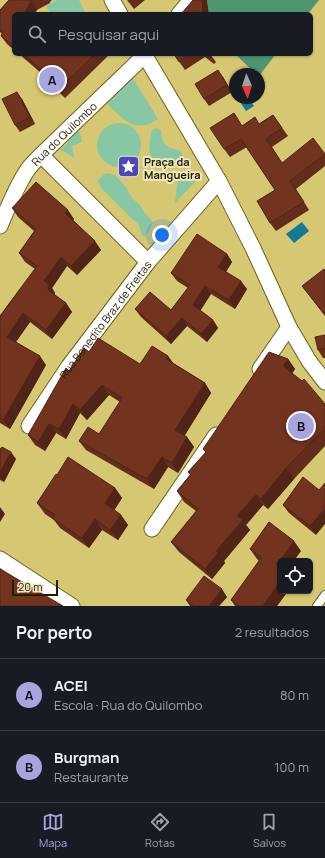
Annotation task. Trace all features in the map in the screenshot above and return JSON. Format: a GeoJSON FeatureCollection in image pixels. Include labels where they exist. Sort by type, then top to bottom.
{"type":"FeatureCollection","features":[{"type":"Feature","properties":{"kind":"street"},"geometry":{"type":"LineString","coordinates":[[112,0],[119,12]]}},
{"type":"Feature","properties":{"kind":"street"},"geometry":{"type":"LineString","coordinates":[[181,12],[191,0]]}},
{"type":"Feature","properties":{"kind":"street","name":"Rua do Quilombo"},"geometry":{"type":"LineString","coordinates":[[0,226],[17,187],[29,168],[143,56]]}},
{"type":"Feature","properties":{"kind":"street"},"geometry":{"type":"LineString","coordinates":[[146,56],[219,181],[253,248],[289,327],[309,361],[325,382]]}},
{"type":"Feature","properties":{"kind":"street"},"geometry":{"type":"LineString","coordinates":[[41,155],[148,262]]}},
{"type":"Feature","properties":{"kind":"street","name":"Rua Benedito Braz de Freitas"},"geometry":{"type":"LineString","coordinates":[[29,426],[69,366],[148,262],[219,181]]}},
{"type":"Feature","properties":{"kind":"street"},"geometry":{"type":"LineString","coordinates":[[253,380],[289,327]]}},
{"type":"Feature","properties":{"kind":"street"},"geometry":{"type":"LineString","coordinates":[[152,529],[222,425]]}},
{"type":"Feature","properties":{"kind":"street"},"geometry":{"type":"LineString","coordinates":[[0,559],[72,606]]}},
{"type":"Feature","properties":{"kind":"lane"},"geometry":{"type":"LineString","coordinates":[[317,606],[325,595]]}},
{"type":"Feature","properties":{"kind":"green space"},"geometry":{"type":"Polygon","coordinates":[[[57,0],[79,0],[85,12],[50,12],[46,6],[57,0]]]}},
{"type":"Feature","properties":{"kind":"green space"},"geometry":{"type":"Polygon","coordinates":[[[207,0],[319,0],[310,12],[209,12],[207,0]]]}},
{"type":"Feature","properties":{"kind":"green space"},"geometry":{"type":"Polygon","coordinates":[[[237,56],[274,56],[265,68],[250,68],[237,56]]]}},
{"type":"Feature","properties":{"kind":"green space"},"geometry":{"type":"Polygon","coordinates":[[[132,77],[158,119],[148,125],[140,126],[129,122],[107,104],[132,77]]]}},
{"type":"Feature","properties":{"kind":"green space"},"geometry":{"type":"Polygon","coordinates":[[[115,123],[123,123],[135,129],[141,141],[141,149],[135,161],[123,167],[115,167],[103,161],[97,149],[97,141],[103,129],[115,123]]]}},
{"type":"Feature","properties":{"kind":"green space"},"geometry":{"type":"Polygon","coordinates":[[[155,128],[161,130],[162,139],[164,142],[171,148],[179,150],[187,162],[160,163],[152,158],[150,154],[150,140],[151,132],[155,128]]]}},
{"type":"Feature","properties":{"kind":"green space"},"geometry":{"type":"Polygon","coordinates":[[[78,130],[82,142],[72,146],[74,158],[60,150],[78,130]]]}},
{"type":"Feature","properties":{"kind":"green space"},"geometry":{"type":"Polygon","coordinates":[[[106,173],[115,175],[126,187],[132,198],[140,205],[153,222],[145,237],[142,235],[137,223],[101,188],[98,182],[106,173]]]}},
{"type":"Feature","properties":{"kind":"green space"},"geometry":{"type":"Polygon","coordinates":[[[178,177],[196,181],[175,203],[178,177]]]}},
{"type":"Feature","properties":{"kind":"water"},"geometry":{"type":"Polygon","coordinates":[[[241,104],[253,104],[254,106],[246,111],[241,104]]]}},
{"type":"Feature","properties":{"kind":"water"},"geometry":{"type":"Polygon","coordinates":[[[302,222],[309,231],[294,243],[286,234],[302,222]]]}},
{"type":"Feature","properties":{"kind":"building"},"geometry":{"type":"Polygon","coordinates":[[[9,0],[33,0],[25,12],[12,12],[12,45],[1,36],[3,32],[0,29],[0,10],[9,0]]]}},
{"type":"Feature","properties":{"kind":"building"},"geometry":{"type":"Polygon","coordinates":[[[193,0],[202,0],[202,12],[183,12],[193,0]]]}},
{"type":"Feature","properties":{"kind":"building"},"geometry":{"type":"Polygon","coordinates":[[[25,56],[93,56],[59,89],[45,75],[46,74],[25,56]]]}},
{"type":"Feature","properties":{"kind":"building"},"geometry":{"type":"Polygon","coordinates":[[[175,56],[187,56],[179,62],[175,56]]]}},
{"type":"Feature","properties":{"kind":"building"},"geometry":{"type":"Polygon","coordinates":[[[218,70],[227,85],[204,99],[195,84],[218,70]]]}},
{"type":"Feature","properties":{"kind":"building"},"geometry":{"type":"Polygon","coordinates":[[[17,92],[30,117],[15,125],[2,99],[17,92]]]}},
{"type":"Feature","properties":{"kind":"building"},"geometry":{"type":"Polygon","coordinates":[[[234,113],[242,126],[255,117],[259,124],[273,115],[282,128],[266,139],[282,163],[313,138],[325,154],[290,181],[304,202],[270,223],[257,201],[275,190],[241,139],[224,149],[210,128],[234,113]]]}},
{"type":"Feature","properties":{"kind":"building"},"geometry":{"type":"Polygon","coordinates":[[[36,182],[68,210],[65,213],[95,241],[71,266],[61,257],[44,281],[49,284],[48,290],[66,303],[46,330],[23,313],[7,337],[40,356],[3,420],[0,418],[0,316],[37,266],[19,253],[36,229],[12,208],[36,182]]]}},
{"type":"Feature","properties":{"kind":"building"},"geometry":{"type":"Polygon","coordinates":[[[197,234],[227,254],[218,267],[241,281],[229,300],[205,286],[193,305],[213,320],[201,334],[182,318],[166,336],[135,309],[150,292],[171,310],[190,285],[171,273],[197,234]]]}},
{"type":"Feature","properties":{"kind":"building"},"geometry":{"type":"Polygon","coordinates":[[[324,269],[325,271],[325,315],[302,286],[324,269]]]}},
{"type":"Feature","properties":{"kind":"building"},"geometry":{"type":"Polygon","coordinates":[[[325,335],[325,348],[318,350],[315,337],[325,335]]]}},
{"type":"Feature","properties":{"kind":"building"},"geometry":{"type":"Polygon","coordinates":[[[98,338],[140,364],[152,346],[168,356],[166,359],[205,383],[175,430],[187,437],[172,463],[162,457],[147,479],[79,441],[88,427],[99,434],[122,398],[102,385],[80,410],[73,404],[59,429],[49,424],[38,442],[28,435],[66,368],[69,371],[84,348],[89,352],[98,338]]]}},
{"type":"Feature","properties":{"kind":"building"},"geometry":{"type":"Polygon","coordinates":[[[269,352],[288,359],[283,366],[302,381],[304,379],[325,404],[325,428],[286,468],[261,499],[256,495],[237,516],[243,520],[216,551],[218,553],[205,569],[171,542],[198,509],[177,491],[191,474],[188,472],[206,452],[203,449],[269,352]]]}},
{"type":"Feature","properties":{"kind":"building"},"geometry":{"type":"Polygon","coordinates":[[[2,447],[11,452],[0,472],[0,449],[2,447]]]}},
{"type":"Feature","properties":{"kind":"building"},"geometry":{"type":"Polygon","coordinates":[[[68,457],[115,488],[105,503],[121,515],[110,530],[95,519],[82,538],[52,518],[55,515],[37,503],[68,457]]]}},
{"type":"Feature","properties":{"kind":"building"},"geometry":{"type":"Polygon","coordinates":[[[303,477],[319,490],[325,483],[325,508],[310,526],[283,505],[303,477]]]}},
{"type":"Feature","properties":{"kind":"building"},"geometry":{"type":"Polygon","coordinates":[[[269,522],[294,541],[282,558],[277,558],[277,586],[263,606],[239,606],[231,600],[261,558],[250,549],[269,522]]]}},
{"type":"Feature","properties":{"kind":"building"},"geometry":{"type":"Polygon","coordinates":[[[0,569],[63,606],[0,606],[0,569]]]}},
{"type":"Feature","properties":{"kind":"building"},"geometry":{"type":"Polygon","coordinates":[[[204,576],[222,589],[209,606],[194,606],[186,600],[204,576]]]}},
{"type":"Feature","properties":{"kind":"place","name":"ACEI"},"geometry":{"type":"Point","coordinates":[52,80]}},
{"type":"Feature","properties":{"kind":"place","name":"Praça da Mangueira"},"geometry":{"type":"Point","coordinates":[129,167]}},
{"type":"Feature","properties":{"kind":"place","name":"Burgman"},"geometry":{"type":"Point","coordinates":[301,426]}}]}
